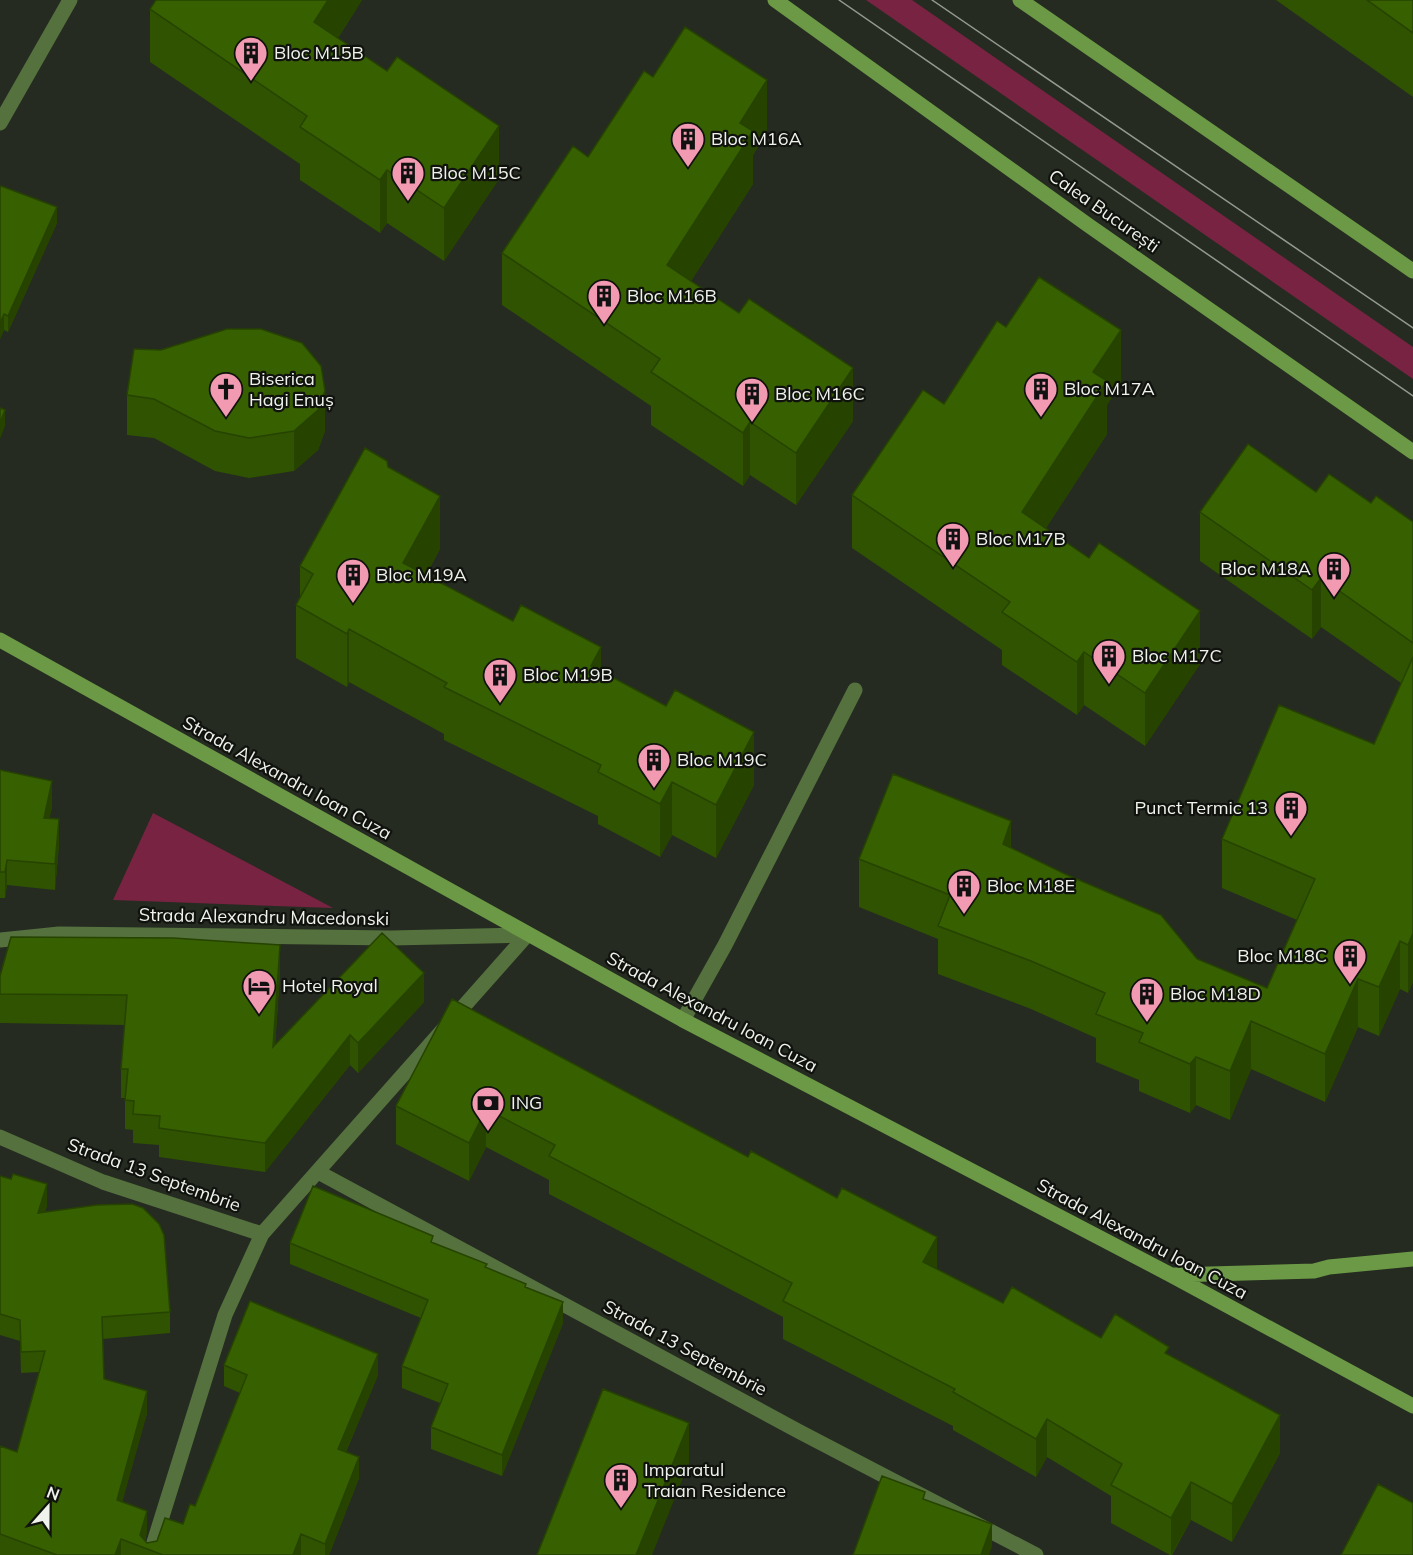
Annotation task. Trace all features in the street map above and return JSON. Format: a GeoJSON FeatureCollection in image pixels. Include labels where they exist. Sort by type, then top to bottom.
{"type":"FeatureCollection","features":[{"type":"Feature","properties":{"kind":"main road","name":"Calea București"},"geometry":{"type":"LineString","coordinates":[[775,0],[1413,452]]}},
{"type":"Feature","properties":{"kind":"main road"},"geometry":{"type":"LineString","coordinates":[[1020,0],[1413,271]]}},
{"type":"Feature","properties":{"kind":"main road","name":"Strada Alexandru Ioan Cuza"},"geometry":{"type":"LineString","coordinates":[[0,640],[683,1020],[1171,1275],[1413,1406]]}},
{"type":"Feature","properties":{"kind":"main road"},"geometry":{"type":"LineString","coordinates":[[1171,1275],[1314,1271],[1329,1267],[1413,1259]]}},
{"type":"Feature","properties":{"kind":"street"},"geometry":{"type":"LineString","coordinates":[[0,123],[70,0]]}},
{"type":"Feature","properties":{"kind":"street"},"geometry":{"type":"LineString","coordinates":[[683,1020],[725,945],[855,690]]}},
{"type":"Feature","properties":{"kind":"street","name":"Strada Alexandru Macedonski"},"geometry":{"type":"LineString","coordinates":[[0,940],[59,934],[391,938],[527,935]]}},
{"type":"Feature","properties":{"kind":"street"},"geometry":{"type":"LineString","coordinates":[[150,1555],[225,1315],[262,1234],[527,935]]}},
{"type":"Feature","properties":{"kind":"street","name":"Strada 13 Septembrie"},"geometry":{"type":"LineString","coordinates":[[0,1137],[103,1182],[262,1234]]}},
{"type":"Feature","properties":{"kind":"street","name":"Strada 13 Septembrie"},"geometry":{"type":"LineString","coordinates":[[318,1172],[1035,1555]]}},
{"type":"Feature","properties":{"kind":"shaded area"},"geometry":{"type":"Polygon","coordinates":[[[866,0],[912,0],[1413,347],[1413,379],[866,0]]]}},
{"type":"Feature","properties":{"kind":"shaded area"},"geometry":{"type":"Polygon","coordinates":[[[153,813],[333,908],[113,900],[153,813]]]}},
{"type":"Feature","properties":{"kind":"building"},"geometry":{"type":"Polygon","coordinates":[[[156,0],[328,0],[314,22],[387,71],[397,57],[499,126],[444,208],[387,170],[380,180],[300,127],[307,116],[150,9],[156,0]]]}},
{"type":"Feature","properties":{"kind":"building"},"geometry":{"type":"Polygon","coordinates":[[[1367,0],[1413,0],[1413,33],[1367,0]]]}},
{"type":"Feature","properties":{"kind":"building"},"geometry":{"type":"Polygon","coordinates":[[[685,27],[767,80],[740,123],[753,131],[667,265],[739,313],[749,299],[853,368],[796,453],[750,422],[743,433],[651,372],[660,359],[502,253],[573,146],[588,157],[644,71],[653,77],[685,27]]]}},
{"type":"Feature","properties":{"kind":"building"},"geometry":{"type":"Polygon","coordinates":[[[1,186],[57,207],[8,316],[4,314],[0,323],[0,188],[1,186]]]}},
{"type":"Feature","properties":{"kind":"building"},"geometry":{"type":"Polygon","coordinates":[[[1039,277],[1121,330],[1093,372],[1107,381],[1022,512],[1089,558],[1099,543],[1200,611],[1145,693],[1084,652],[1077,662],[1002,612],[1010,602],[852,495],[923,390],[944,404],[997,321],[1006,327],[1039,277]]]}},
{"type":"Feature","properties":{"kind":"building"},"geometry":{"type":"Polygon","coordinates":[[[227,329],[261,329],[302,343],[321,366],[325,391],[318,410],[294,431],[249,438],[215,431],[154,399],[127,395],[134,349],[161,350],[227,329]]]}},
{"type":"Feature","properties":{"kind":"building"},"geometry":{"type":"Polygon","coordinates":[[[0,408],[5,410],[0,423],[0,408]]]}},
{"type":"Feature","properties":{"kind":"building"},"geometry":{"type":"Polygon","coordinates":[[[1248,444],[1316,492],[1329,474],[1371,503],[1376,496],[1413,522],[1413,643],[1321,578],[1312,590],[1200,512],[1248,444]]]}},
{"type":"Feature","properties":{"kind":"building"},"geometry":{"type":"Polygon","coordinates":[[[365,448],[387,461],[388,467],[440,496],[403,563],[513,621],[521,605],[601,647],[591,666],[666,706],[675,690],[754,732],[716,805],[672,782],[660,804],[598,772],[601,765],[444,687],[447,683],[349,629],[347,634],[296,605],[313,574],[300,566],[365,448]]]}},
{"type":"Feature","properties":{"kind":"building"},"geometry":{"type":"Polygon","coordinates":[[[1413,657],[1413,933],[1408,945],[1400,941],[1379,987],[1358,979],[1325,1054],[1251,1021],[1230,1071],[1196,1057],[1190,1064],[1139,1042],[1143,1033],[1096,1014],[1105,993],[1031,961],[938,926],[950,895],[859,859],[893,774],[1011,821],[1003,844],[1065,874],[1161,915],[1197,959],[1267,988],[1315,879],[1222,839],[1279,705],[1374,744],[1413,657]]]}},
{"type":"Feature","properties":{"kind":"building"},"geometry":{"type":"Polygon","coordinates":[[[0,770],[52,781],[44,818],[59,819],[55,864],[7,860],[5,872],[0,872],[0,770]]]}},
{"type":"Feature","properties":{"kind":"building"},"geometry":{"type":"Polygon","coordinates":[[[382,933],[424,973],[358,1043],[350,1035],[265,1143],[159,1128],[160,1116],[133,1114],[134,1101],[125,1100],[128,1069],[121,1069],[127,995],[0,994],[0,976],[11,937],[173,938],[280,945],[273,1047],[382,933]]]}},
{"type":"Feature","properties":{"kind":"building"},"geometry":{"type":"Polygon","coordinates":[[[452,999],[748,1157],[751,1151],[837,1198],[842,1188],[937,1237],[923,1262],[1003,1303],[1012,1287],[1101,1338],[1115,1314],[1169,1347],[1165,1353],[1280,1415],[1232,1504],[1191,1482],[1171,1518],[1111,1485],[1122,1464],[1047,1419],[1036,1439],[953,1392],[955,1389],[783,1301],[792,1283],[549,1156],[555,1145],[486,1109],[469,1143],[396,1106],[452,999]]]}},
{"type":"Feature","properties":{"kind":"building"},"geometry":{"type":"Polygon","coordinates":[[[13,1174],[47,1184],[38,1213],[97,1205],[132,1204],[143,1208],[159,1224],[164,1235],[170,1312],[102,1317],[104,1379],[147,1391],[117,1500],[147,1511],[140,1535],[147,1543],[157,1541],[165,1518],[183,1524],[190,1504],[195,1506],[247,1375],[224,1365],[250,1301],[378,1354],[338,1449],[359,1457],[325,1544],[301,1534],[293,1555],[163,1555],[121,1539],[115,1555],[57,1555],[0,1534],[0,1446],[17,1452],[45,1351],[21,1352],[20,1320],[0,1314],[0,1176],[11,1179],[13,1174]]]}},
{"type":"Feature","properties":{"kind":"building"},"geometry":{"type":"Polygon","coordinates":[[[313,1186],[433,1236],[431,1242],[487,1264],[485,1267],[526,1284],[525,1287],[563,1302],[502,1455],[431,1427],[448,1384],[402,1366],[428,1300],[290,1243],[313,1186]]]}},
{"type":"Feature","properties":{"kind":"building","name":"Imparatul Traian Residence"},"geometry":{"type":"Polygon","coordinates":[[[603,1389],[689,1423],[636,1555],[537,1555],[603,1389]]]}},
{"type":"Feature","properties":{"kind":"building"},"geometry":{"type":"Polygon","coordinates":[[[882,1476],[925,1492],[923,1499],[992,1524],[981,1555],[853,1555],[882,1476]]]}},
{"type":"Feature","properties":{"kind":"building"},"geometry":{"type":"Polygon","coordinates":[[[1378,1484],[1413,1503],[1413,1555],[1341,1555],[1378,1484]]]}},
{"type":"Feature","properties":{"kind":"tram line"},"geometry":{"type":"LineString","coordinates":[[839,0],[1413,396]]}},
{"type":"Feature","properties":{"kind":"tram line"},"geometry":{"type":"LineString","coordinates":[[932,0],[1413,328]]}},
{"type":"Feature","properties":{"kind":"place","name":"Bloc M15B"},"geometry":{"type":"Point","coordinates":[251,82]}},
{"type":"Feature","properties":{"kind":"place","name":"Bloc M16A"},"geometry":{"type":"Point","coordinates":[688,168]}},
{"type":"Feature","properties":{"kind":"place","name":"Bloc M15C"},"geometry":{"type":"Point","coordinates":[408,202]}},
{"type":"Feature","properties":{"kind":"place","name":"Bloc M16B"},"geometry":{"type":"Point","coordinates":[604,325]}},
{"type":"Feature","properties":{"kind":"place","name":"Biserica Hagi Enuș"},"geometry":{"type":"Point","coordinates":[226,418]}},
{"type":"Feature","properties":{"kind":"place","name":"Bloc M17A"},"geometry":{"type":"Point","coordinates":[1041,418]}},
{"type":"Feature","properties":{"kind":"place","name":"Bloc M16C"},"geometry":{"type":"Point","coordinates":[752,423]}},
{"type":"Feature","properties":{"kind":"place","name":"Bloc M17B"},"geometry":{"type":"Point","coordinates":[953,568]}},
{"type":"Feature","properties":{"kind":"place","name":"Bloc M18A"},"geometry":{"type":"Point","coordinates":[1334,598]}},
{"type":"Feature","properties":{"kind":"place","name":"Bloc M19A"},"geometry":{"type":"Point","coordinates":[353,604]}},
{"type":"Feature","properties":{"kind":"place","name":"Bloc M17C"},"geometry":{"type":"Point","coordinates":[1109,685]}},
{"type":"Feature","properties":{"kind":"place","name":"Bloc M19B"},"geometry":{"type":"Point","coordinates":[500,704]}},
{"type":"Feature","properties":{"kind":"place","name":"Bloc M19C"},"geometry":{"type":"Point","coordinates":[654,789]}},
{"type":"Feature","properties":{"kind":"place","name":"Punct Termic 13"},"geometry":{"type":"Point","coordinates":[1291,837]}},
{"type":"Feature","properties":{"kind":"place","name":"Bloc M18E"},"geometry":{"type":"Point","coordinates":[964,915]}},
{"type":"Feature","properties":{"kind":"place","name":"Bloc M18C"},"geometry":{"type":"Point","coordinates":[1350,985]}},
{"type":"Feature","properties":{"kind":"place","name":"Hotel Royal"},"geometry":{"type":"Point","coordinates":[259,1015]}},
{"type":"Feature","properties":{"kind":"place","name":"Bloc M18D"},"geometry":{"type":"Point","coordinates":[1147,1023]}},
{"type":"Feature","properties":{"kind":"place","name":"ING"},"geometry":{"type":"Point","coordinates":[488,1132]}},
{"type":"Feature","properties":{"kind":"place","name":"Imparatul Traian Residence"},"geometry":{"type":"Point","coordinates":[621,1509]}}]}
